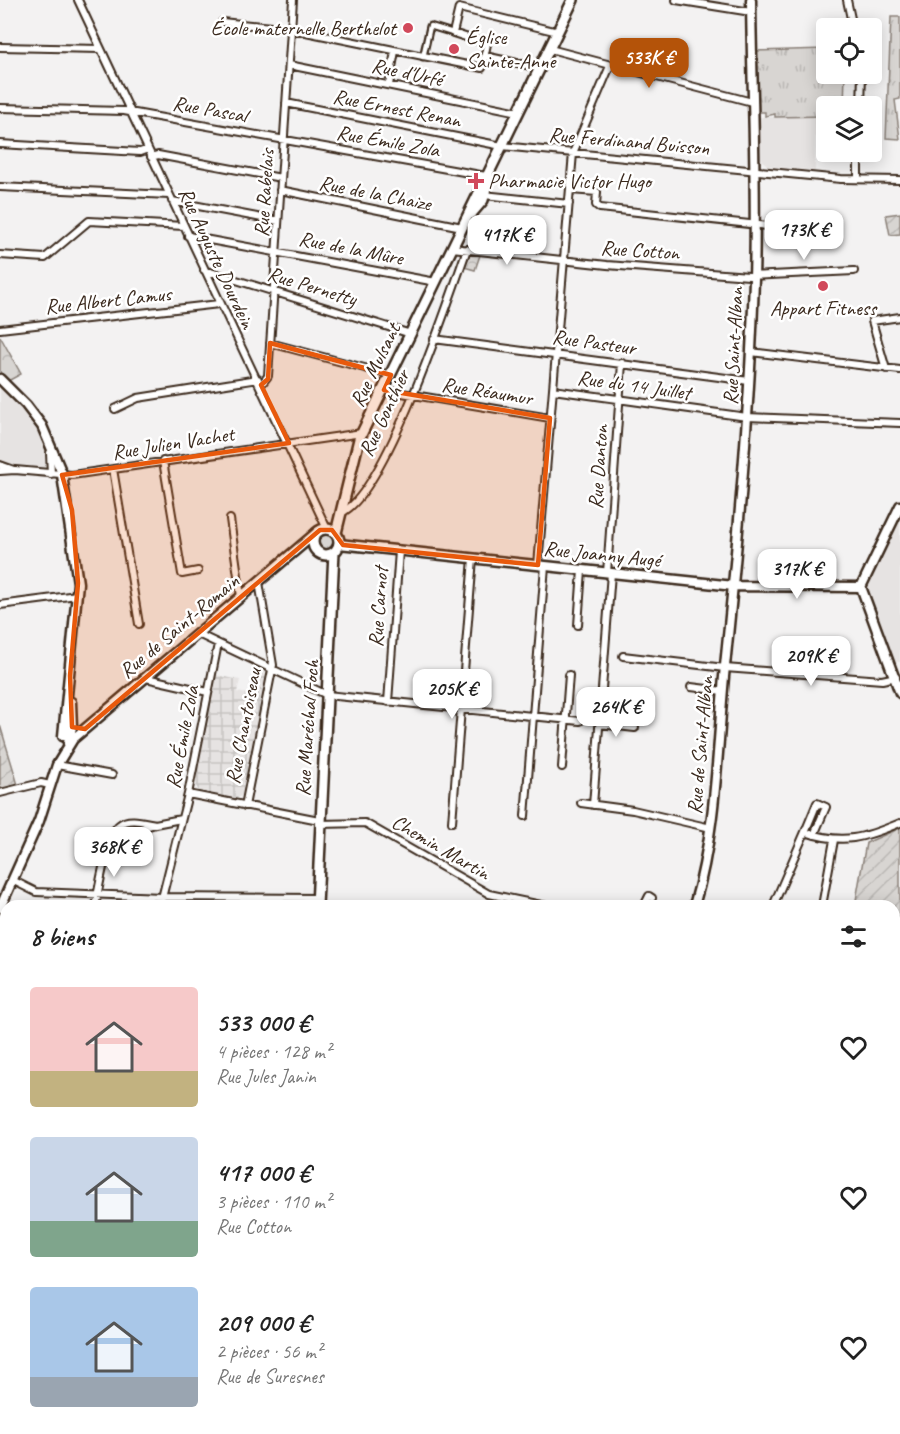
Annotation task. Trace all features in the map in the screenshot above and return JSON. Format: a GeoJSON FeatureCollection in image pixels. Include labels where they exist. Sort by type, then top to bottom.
{"type":"FeatureCollection","features":[{"type":"Feature","properties":{"kind":"main road","name":"Rue Mulsant"},"geometry":{"type":"LineString","coordinates":[[332,531],[341,513],[362,433],[464,224],[482,194],[488,174],[573,0]]}},
{"type":"Feature","properties":{"kind":"main road"},"geometry":{"type":"LineString","coordinates":[[332,531],[316,533],[314,547],[322,555],[337,548]]}},
{"type":"Feature","properties":{"kind":"main road","name":"Rue Maréchal Foch"},"geometry":{"type":"LineString","coordinates":[[317,900],[319,822],[337,548],[332,531]]}},
{"type":"Feature","properties":{"kind":"street","name":"Rue Auguste Dourdein"},"geometry":{"type":"LineString","coordinates":[[78,0],[219,304],[332,531]]}},
{"type":"Feature","properties":{"kind":"street","name":"Rue Rabelais"},"geometry":{"type":"LineString","coordinates":[[259,382],[268,376],[293,0]]}},
{"type":"Feature","properties":{"kind":"street"},"geometry":{"type":"LineString","coordinates":[[676,0],[751,12]]}},
{"type":"Feature","properties":{"kind":"street","name":"Rue Saint-Alban"},"geometry":{"type":"LineString","coordinates":[[734,585],[747,417],[754,276],[751,0]]}},
{"type":"Feature","properties":{"kind":"street"},"geometry":{"type":"LineString","coordinates":[[847,0],[851,18]]}},
{"type":"Feature","properties":{"kind":"street"},"geometry":{"type":"LineString","coordinates":[[453,33],[459,8],[558,32]]}},
{"type":"Feature","properties":{"kind":"street"},"geometry":{"type":"LineString","coordinates":[[222,22],[291,29],[423,57],[482,68],[487,44],[430,26],[423,57]]}},
{"type":"Feature","properties":{"kind":"street"},"geometry":{"type":"LineString","coordinates":[[0,47],[101,50]]}},
{"type":"Feature","properties":{"kind":"street"},"geometry":{"type":"LineString","coordinates":[[550,49],[752,102]]}},
{"type":"Feature","properties":{"kind":"street"},"geometry":{"type":"LineString","coordinates":[[389,85],[395,51]]}},
{"type":"Feature","properties":{"kind":"street"},"geometry":{"type":"LineString","coordinates":[[485,56],[540,68]]}},
{"type":"Feature","properties":{"kind":"street","name":"Rue d'Urfé"},"geometry":{"type":"LineString","coordinates":[[289,64],[519,112]]}},
{"type":"Feature","properties":{"kind":"street"},"geometry":{"type":"LineString","coordinates":[[525,816],[550,418],[573,153],[610,66]]}},
{"type":"Feature","properties":{"kind":"street","name":"Rue Ernest Renan"},"geometry":{"type":"LineString","coordinates":[[286,103],[502,146]]}},
{"type":"Feature","properties":{"kind":"street","name":"Rue Pascal"},"geometry":{"type":"LineString","coordinates":[[0,108],[130,112],[284,138]]}},
{"type":"Feature","properties":{"kind":"street","name":"Rue Émile Zola"},"geometry":{"type":"LineString","coordinates":[[284,138],[488,174]]}},
{"type":"Feature","properties":{"kind":"street"},"geometry":{"type":"LineString","coordinates":[[0,144],[140,152],[148,149]]}},
{"type":"Feature","properties":{"kind":"street","name":"Rue Ferdinand Buisson"},"geometry":{"type":"LineString","coordinates":[[502,146],[858,179],[900,180]]}},
{"type":"Feature","properties":{"kind":"street"},"geometry":{"type":"LineString","coordinates":[[151,157],[158,155],[281,178]]}},
{"type":"Feature","properties":{"kind":"street"},"geometry":{"type":"LineString","coordinates":[[858,162],[858,179]]}},
{"type":"Feature","properties":{"kind":"street"},"geometry":{"type":"LineString","coordinates":[[0,187],[171,198],[278,221]]}},
{"type":"Feature","properties":{"kind":"street","name":"Rue de la Chaize"},"geometry":{"type":"LineString","coordinates":[[280,190],[464,224]]}},
{"type":"Feature","properties":{"kind":"street"},"geometry":{"type":"LineString","coordinates":[[570,190],[597,192],[596,205],[600,208],[833,233]]}},
{"type":"Feature","properties":{"kind":"street"},"geometry":{"type":"LineString","coordinates":[[482,194],[569,204]]}},
{"type":"Feature","properties":{"kind":"street"},"geometry":{"type":"LineString","coordinates":[[0,255],[45,258],[89,221],[184,226]]}},
{"type":"Feature","properties":{"kind":"street","name":"Rue de la Mûre"},"geometry":{"type":"LineString","coordinates":[[188,236],[436,282]]}},
{"type":"Feature","properties":{"kind":"street","name":"Rue Cotton"},"geometry":{"type":"LineString","coordinates":[[452,248],[754,276],[854,271]]}},
{"type":"Feature","properties":{"kind":"street","name":"Rue Gonthier"},"geometry":{"type":"LineString","coordinates":[[341,513],[356,503],[395,439],[467,249]]}},
{"type":"Feature","properties":{"kind":"street","name":"Rue Pernetty"},"geometry":{"type":"LineString","coordinates":[[204,270],[411,334]]}},
{"type":"Feature","properties":{"kind":"street","name":"Rue Albert Camus"},"geometry":{"type":"LineString","coordinates":[[0,329],[219,304]]}},
{"type":"Feature","properties":{"kind":"street"},"geometry":{"type":"LineString","coordinates":[[886,369],[872,321],[900,317]]}},
{"type":"Feature","properties":{"kind":"street","name":"Rue Pasteur"},"geometry":{"type":"LineString","coordinates":[[434,339],[749,381]]}},
{"type":"Feature","properties":{"kind":"street"},"geometry":{"type":"LineString","coordinates":[[270,343],[391,375]]}},
{"type":"Feature","properties":{"kind":"street"},"geometry":{"type":"LineString","coordinates":[[751,352],[900,370]]}},
{"type":"Feature","properties":{"kind":"street","name":"Rue Danton"},"geometry":{"type":"LineString","coordinates":[[593,805],[622,363]]}},
{"type":"Feature","properties":{"kind":"street"},"geometry":{"type":"LineString","coordinates":[[0,379],[26,405],[42,426],[68,486],[72,510],[77,595],[70,676],[69,732]]}},
{"type":"Feature","properties":{"kind":"street"},"geometry":{"type":"LineString","coordinates":[[115,409],[138,398],[259,382]]}},
{"type":"Feature","properties":{"kind":"street","name":"Rue Réaumur"},"geometry":{"type":"LineString","coordinates":[[384,390],[550,418]]}},
{"type":"Feature","properties":{"kind":"street","name":"Rue du 14 Juillet"},"geometry":{"type":"LineString","coordinates":[[553,390],[747,417],[900,423]]}},
{"type":"Feature","properties":{"kind":"street"},"geometry":{"type":"LineString","coordinates":[[42,426],[51,454],[51,474]]}},
{"type":"Feature","properties":{"kind":"street","name":"Rue Julien Vachet"},"geometry":{"type":"LineString","coordinates":[[15,470],[62,475],[362,433]]}},
{"type":"Feature","properties":{"kind":"street"},"geometry":{"type":"LineString","coordinates":[[163,461],[182,574],[198,571]]}},
{"type":"Feature","properties":{"kind":"street"},"geometry":{"type":"LineString","coordinates":[[0,465],[15,470]]}},
{"type":"Feature","properties":{"kind":"street"},"geometry":{"type":"LineString","coordinates":[[113,469],[138,624]]}},
{"type":"Feature","properties":{"kind":"street"},"geometry":{"type":"LineString","coordinates":[[0,471],[15,470]]}},
{"type":"Feature","properties":{"kind":"street"},"geometry":{"type":"LineString","coordinates":[[900,506],[861,587],[897,679],[900,693]]}},
{"type":"Feature","properties":{"kind":"street"},"geometry":{"type":"LineString","coordinates":[[230,519],[241,598]]}},
{"type":"Feature","properties":{"kind":"street","name":"Rue de Saint-Romain"},"geometry":{"type":"LineString","coordinates":[[69,732],[86,729],[316,533]]}},
{"type":"Feature","properties":{"kind":"street","name":"Rue de Saint-Romain"},"geometry":{"type":"LineString","coordinates":[[296,551],[305,546],[314,547]]}},
{"type":"Feature","properties":{"kind":"street","name":"Rue Joanny Augé"},"geometry":{"type":"LineString","coordinates":[[337,548],[399,551],[734,585],[861,587]]}},
{"type":"Feature","properties":{"kind":"street","name":"Rue Carnot"},"geometry":{"type":"LineString","coordinates":[[388,702],[399,551]]}},
{"type":"Feature","properties":{"kind":"street"},"geometry":{"type":"LineString","coordinates":[[452,822],[473,558]]}},
{"type":"Feature","properties":{"kind":"street"},"geometry":{"type":"LineString","coordinates":[[578,624],[582,570]]}},
{"type":"Feature","properties":{"kind":"street","name":"Rue Chantoiseau"},"geometry":{"type":"LineString","coordinates":[[245,806],[273,670],[259,582]]}},
{"type":"Feature","properties":{"kind":"street","name":"Rue de Saint-Alban"},"geometry":{"type":"LineString","coordinates":[[696,900],[706,861],[716,788],[734,585]]}},
{"type":"Feature","properties":{"kind":"street"},"geometry":{"type":"LineString","coordinates":[[0,606],[77,595]]}},
{"type":"Feature","properties":{"kind":"street"},"geometry":{"type":"LineString","coordinates":[[198,634],[327,695],[580,721]]}},
{"type":"Feature","properties":{"kind":"street","name":"Rue Émile Zola"},"geometry":{"type":"LineString","coordinates":[[161,900],[188,794],[218,644]]}},
{"type":"Feature","properties":{"kind":"street"},"geometry":{"type":"LineString","coordinates":[[623,656],[725,668],[882,680],[897,679]]}},
{"type":"Feature","properties":{"kind":"street"},"geometry":{"type":"LineString","coordinates":[[562,767],[569,675]]}},
{"type":"Feature","properties":{"kind":"street"},"geometry":{"type":"LineString","coordinates":[[146,678],[208,692]]}},
{"type":"Feature","properties":{"kind":"street"},"geometry":{"type":"LineString","coordinates":[[691,687],[723,691]]}},
{"type":"Feature","properties":{"kind":"street"},"geometry":{"type":"LineString","coordinates":[[599,724],[636,728]]}},
{"type":"Feature","properties":{"kind":"street","name":"Rue de Saint-Romain"},"geometry":{"type":"LineString","coordinates":[[57,765],[66,749],[69,732]]}},
{"type":"Feature","properties":{"kind":"street","name":"Rue de Saint-Romain"},"geometry":{"type":"LineString","coordinates":[[4,900],[39,821],[69,732]]}},
{"type":"Feature","properties":{"kind":"street"},"geometry":{"type":"LineString","coordinates":[[57,765],[112,775]]}},
{"type":"Feature","properties":{"kind":"street"},"geometry":{"type":"LineString","coordinates":[[0,794],[41,783],[50,785]]}},
{"type":"Feature","properties":{"kind":"street","name":"Chemin Martin"},"geometry":{"type":"LineString","coordinates":[[188,794],[319,822],[365,823],[489,894],[518,900]]}},
{"type":"Feature","properties":{"kind":"street"},"geometry":{"type":"LineString","coordinates":[[581,803],[633,810],[711,828]]}},
{"type":"Feature","properties":{"kind":"street"},"geometry":{"type":"LineString","coordinates":[[776,900],[817,803],[826,807],[814,835]]}},
{"type":"Feature","properties":{"kind":"street"},"geometry":{"type":"LineString","coordinates":[[110,844],[116,837],[155,824],[181,819]]}},
{"type":"Feature","properties":{"kind":"street"},"geometry":{"type":"LineString","coordinates":[[96,900],[110,844],[120,824],[133,821],[155,824]]}},
{"type":"Feature","properties":{"kind":"street"},"geometry":{"type":"LineString","coordinates":[[805,832],[834,840],[874,834],[900,823]]}},
{"type":"Feature","properties":{"kind":"street"},"geometry":{"type":"LineString","coordinates":[[823,900],[834,840]]}},
{"type":"Feature","properties":{"kind":"street"},"geometry":{"type":"LineString","coordinates":[[12,880],[36,892],[255,900]]}},
{"type":"Feature","properties":{"kind":"street"},"geometry":{"type":"LineString","coordinates":[[647,900],[649,896],[652,898]]}},
{"type":"Feature","properties":{"kind":"highlighted area"},"geometry":{"type":"Polygon","coordinates":[[[270,343],[391,375],[384,390],[550,418],[538,565],[343,545],[332,530],[320,530],[85,729],[72,727],[70,676],[78,583],[72,510],[62,475],[289,443],[261,385],[268,379],[270,343]]]}},
{"type":"Feature","properties":{"kind":"shaded area"},"geometry":{"type":"Polygon","coordinates":[[[757,117],[816,117],[815,171],[768,166],[758,156],[757,117]]]}},
{"type":"Feature","properties":{"kind":"shaded area"},"geometry":{"type":"Polygon","coordinates":[[[0,381],[39,427],[58,479],[0,474],[0,381]]]}},
{"type":"Feature","properties":{"kind":"shaded area"},"geometry":{"type":"Polygon","coordinates":[[[900,520],[900,662],[892,661],[868,591],[871,576],[900,520]]]}},
{"type":"Feature","properties":{"kind":"shaded area"},"geometry":{"type":"Polygon","coordinates":[[[254,666],[264,671],[266,678],[243,795],[237,798],[199,791],[195,785],[196,770],[216,675],[240,680],[237,692],[248,694],[254,666]]]}},
{"type":"Feature","properties":{"kind":"green space"},"geometry":{"type":"Polygon","coordinates":[[[891,17],[900,17],[900,99],[895,100],[900,139],[886,138],[891,17]]]}},
{"type":"Feature","properties":{"kind":"green space"},"geometry":{"type":"Polygon","coordinates":[[[816,49],[816,84],[845,84],[844,96],[816,96],[816,116],[775,117],[775,114],[765,116],[765,112],[755,112],[755,51],[816,49]]]}},
{"type":"Feature","properties":{"kind":"green space"},"geometry":{"type":"Polygon","coordinates":[[[900,213],[900,234],[890,235],[886,215],[900,213]]]}},
{"type":"Feature","properties":{"kind":"green space"},"geometry":{"type":"Polygon","coordinates":[[[471,253],[480,255],[475,270],[464,267],[471,253]]]}},
{"type":"Feature","properties":{"kind":"green space"},"geometry":{"type":"Polygon","coordinates":[[[0,336],[21,374],[8,381],[0,372],[0,336]]]}},
{"type":"Feature","properties":{"kind":"green space"},"geometry":{"type":"Polygon","coordinates":[[[326,533],[332,536],[335,542],[332,548],[326,551],[320,548],[317,542],[320,536],[326,533]]]}},
{"type":"Feature","properties":{"kind":"green space"},"geometry":{"type":"Polygon","coordinates":[[[0,725],[18,785],[0,790],[0,725]]]}},
{"type":"Feature","properties":{"kind":"green space"},"geometry":{"type":"Polygon","coordinates":[[[900,828],[900,900],[856,900],[866,843],[900,828]]]}},
{"type":"Feature","properties":{"kind":"place","name":"École maternelle Berthelot"},"geometry":{"type":"Point","coordinates":[408,28]}},
{"type":"Feature","properties":{"kind":"place","name":"Église Sainte-Anne"},"geometry":{"type":"Point","coordinates":[454,49]}},
{"type":"Feature","properties":{"kind":"place","name":"Pharmacie Victor Hugo"},"geometry":{"type":"Point","coordinates":[476,181]}},
{"type":"Feature","properties":{"kind":"place","name":"Appart Fitness"},"geometry":{"type":"Point","coordinates":[823,286]}}]}
